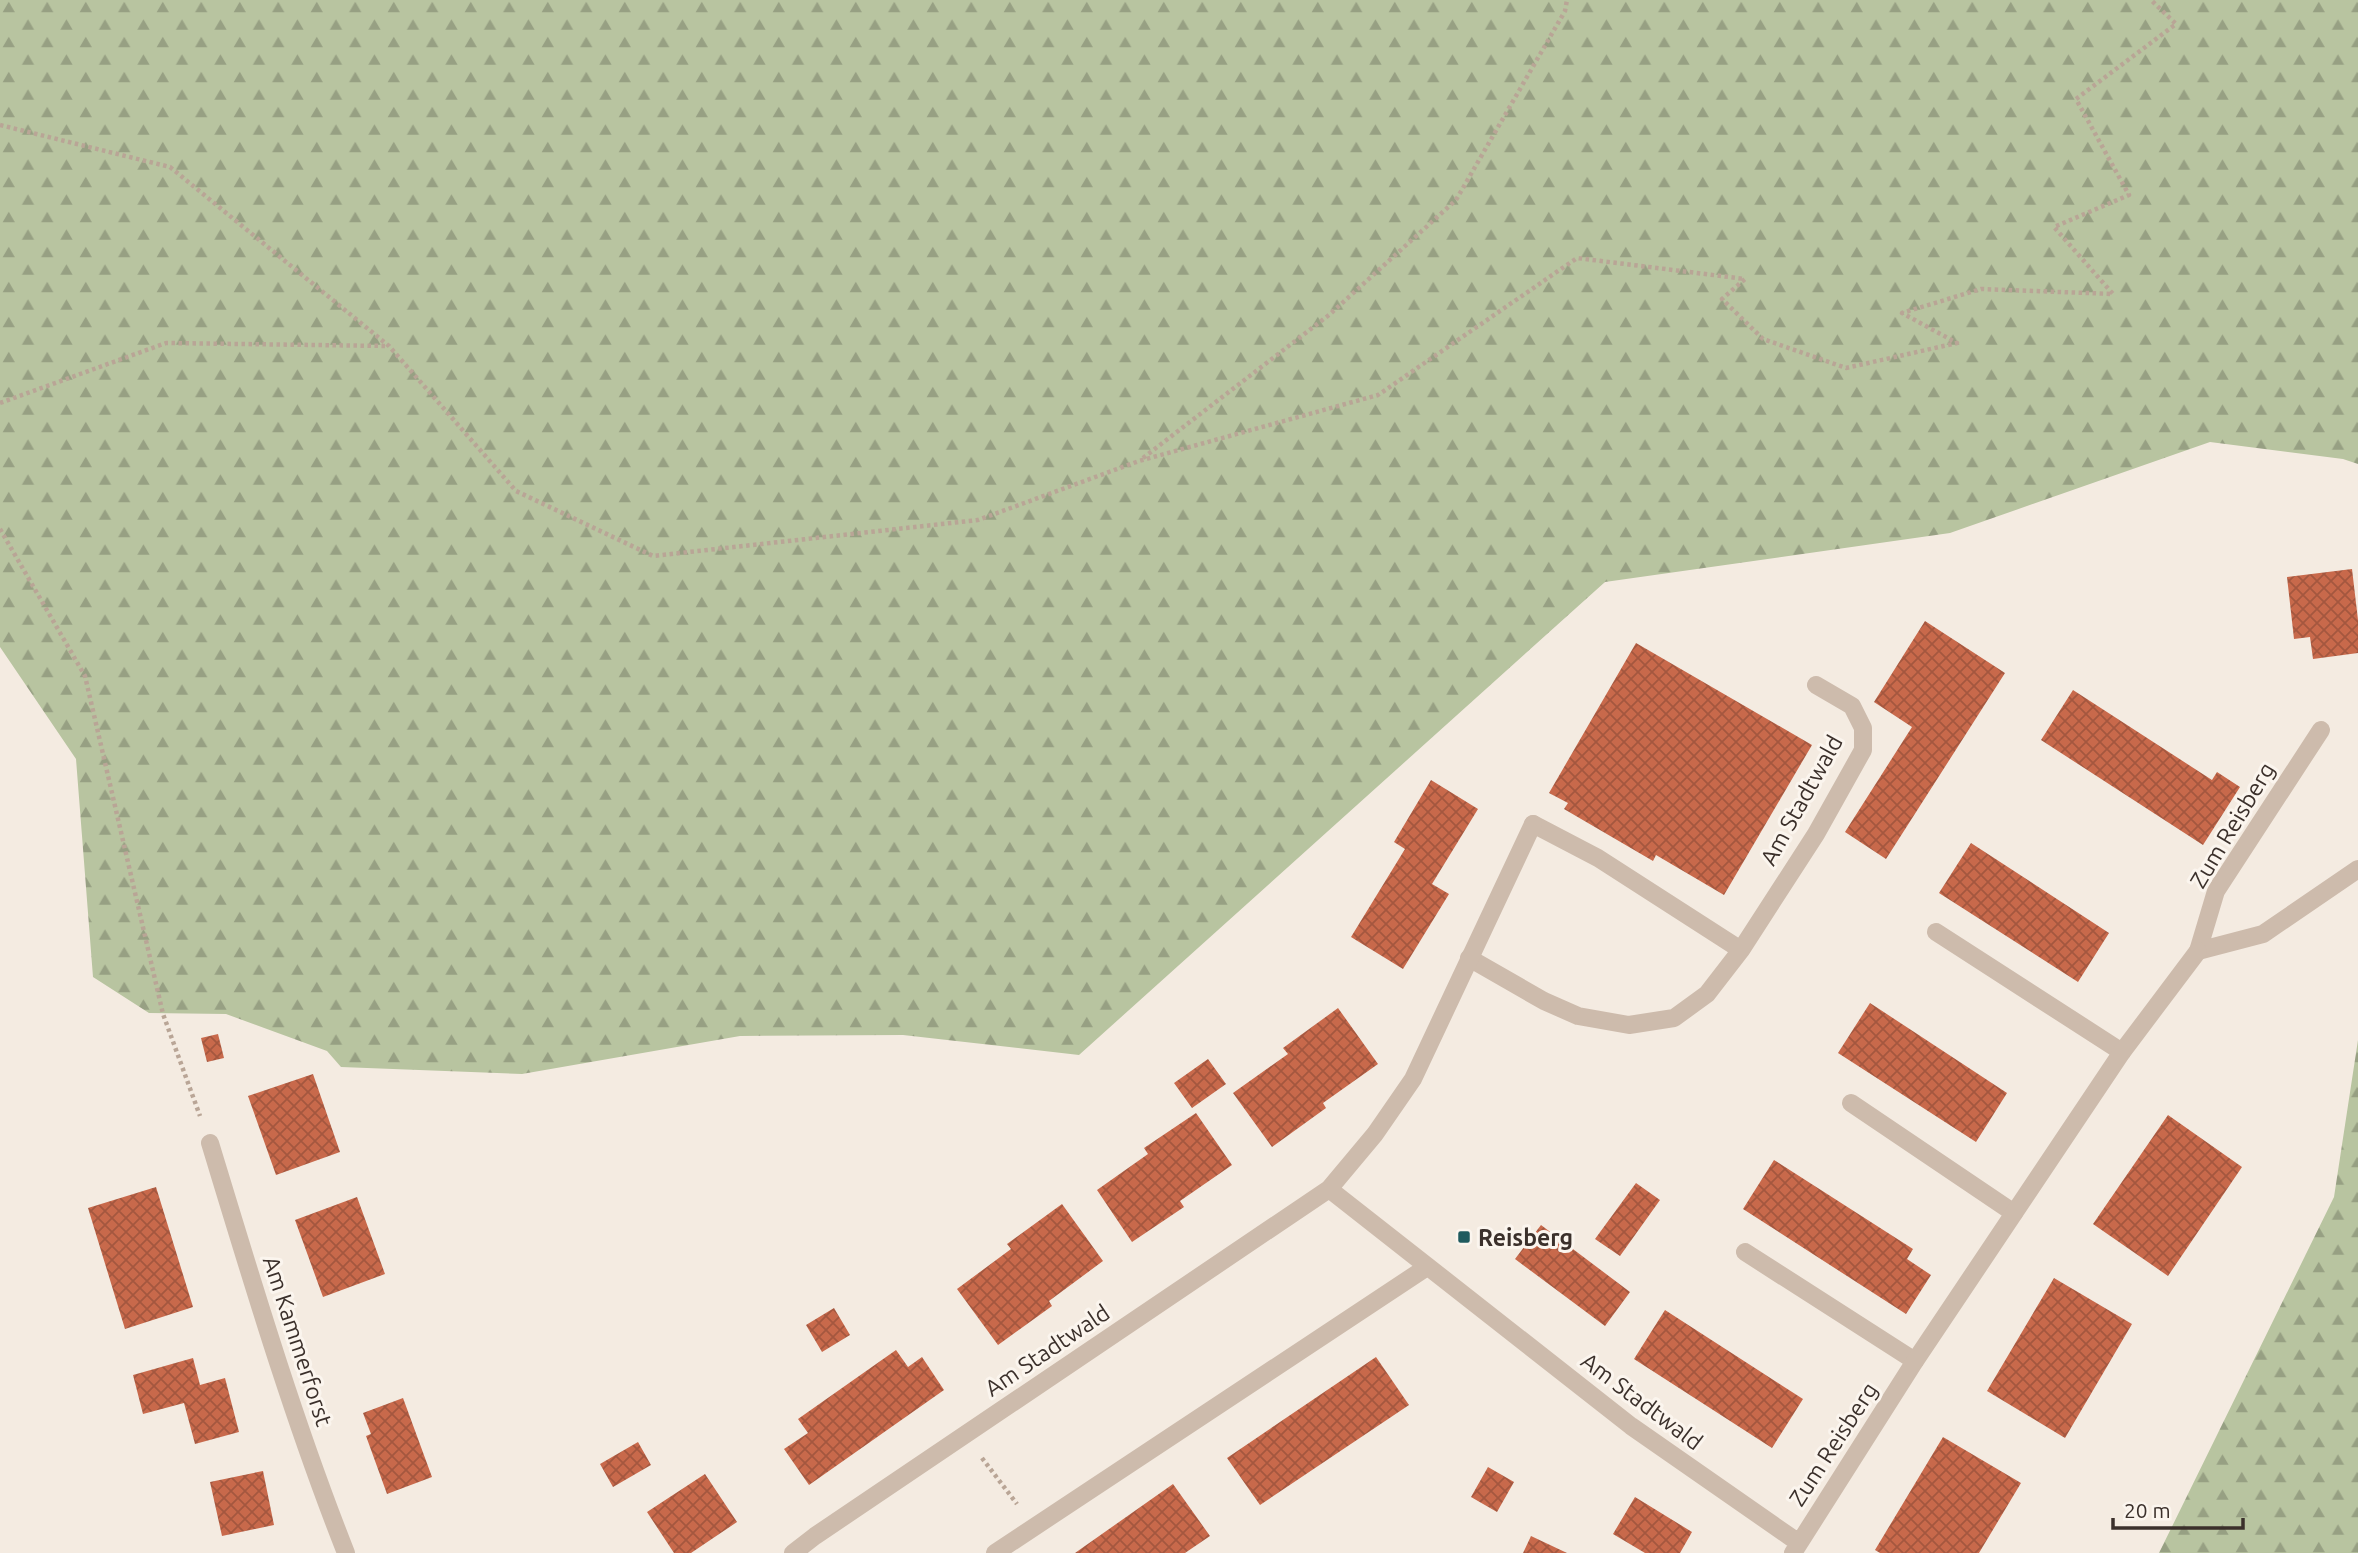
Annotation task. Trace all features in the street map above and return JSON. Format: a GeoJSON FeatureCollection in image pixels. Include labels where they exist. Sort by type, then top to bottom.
{"type":"FeatureCollection","features":[{"type":"Feature","properties":{"kind":"street","name":"Am Stadtwald"},"geometry":{"type":"LineString","coordinates":[[1469,958],[1544,1001],[1578,1016],[1629,1025],[1674,1018],[1707,994],[1741,950],[1816,834],[1863,750],[1863,728],[1852,706],[1816,685]]}},
{"type":"Feature","properties":{"kind":"street","name":"Zum Reisberg"},"geometry":{"type":"LineString","coordinates":[[1796,1548],[1915,1361],[2122,1052],[2198,951],[2216,891],[2320,730]]}},
{"type":"Feature","properties":{"kind":"street","name":"Am Stadtwald"},"geometry":{"type":"LineString","coordinates":[[793,1553],[1329,1189],[1375,1135],[1413,1079],[1533,824],[1598,858],[1741,950]]}},
{"type":"Feature","properties":{"kind":"street"},"geometry":{"type":"LineString","coordinates":[[2198,951],[2263,934],[2358,869]]}},
{"type":"Feature","properties":{"kind":"street"},"geometry":{"type":"LineString","coordinates":[[1936,932],[2122,1052]]}},
{"type":"Feature","properties":{"kind":"street"},"geometry":{"type":"LineString","coordinates":[[1851,1103],[2014,1213]]}},
{"type":"Feature","properties":{"kind":"street","name":"Am Kammerforst"},"geometry":{"type":"LineString","coordinates":[[211,1143],[257,1299],[346,1553]]}},
{"type":"Feature","properties":{"kind":"street","name":"Am Stadtwald"},"geometry":{"type":"LineString","coordinates":[[1329,1189],[1631,1426],[1796,1548]]}},
{"type":"Feature","properties":{"kind":"street"},"geometry":{"type":"LineString","coordinates":[[1745,1252],[1915,1361]]}},
{"type":"Feature","properties":{"kind":"street"},"geometry":{"type":"LineString","coordinates":[[995,1553],[1427,1267]]}},
{"type":"Feature","properties":{"kind":"path"},"geometry":{"type":"LineString","coordinates":[[1139,461],[1329,314],[1456,200],[1564,11],[1567,0]]}},
{"type":"Feature","properties":{"kind":"path"},"geometry":{"type":"LineString","coordinates":[[0,125],[170,167],[389,346],[516,491],[653,556],[978,520],[1139,461],[1378,396],[1577,258],[1745,279],[1722,299],[1763,340],[1846,368],[1957,344],[1902,313],[1980,289],[2113,294],[2054,227],[2129,195],[2076,99],[2176,24],[2151,0]]}},
{"type":"Feature","properties":{"kind":"path"},"geometry":{"type":"LineString","coordinates":[[0,403],[166,343],[389,346]]}},
{"type":"Feature","properties":{"kind":"path"},"geometry":{"type":"LineString","coordinates":[[0,529],[85,676],[163,1014],[211,1143]]}},
{"type":"Feature","properties":{"kind":"path"},"geometry":{"type":"LineString","coordinates":[[965,1435],[1034,1527]]}},
{"type":"Feature","properties":{"kind":"green space"},"geometry":{"type":"Polygon","coordinates":[[[0,0],[2358,0],[2358,464],[2343,459],[2210,442],[1950,533],[1605,582],[1079,1055],[903,1035],[740,1036],[522,1074],[341,1067],[327,1051],[226,1014],[149,1013],[93,977],[76,759],[0,647],[0,0]]]}},
{"type":"Feature","properties":{"kind":"green space"},"geometry":{"type":"Polygon","coordinates":[[[2358,1040],[2358,1553],[2159,1553],[2334,1197],[2358,1040]]]}},
{"type":"Feature","properties":{"kind":"building"},"geometry":{"type":"Polygon","coordinates":[[[2352,569],[2358,620],[2358,653],[2313,659],[2310,637],[2294,639],[2287,577],[2352,569]]]}},
{"type":"Feature","properties":{"kind":"building"},"geometry":{"type":"Polygon","coordinates":[[[1925,621],[2005,673],[1886,859],[1845,832],[1912,727],[1874,702],[1925,621]]]}},
{"type":"Feature","properties":{"kind":"building"},"geometry":{"type":"Polygon","coordinates":[[[1636,643],[1812,745],[1724,895],[1656,855],[1653,861],[1564,809],[1568,803],[1549,793],[1636,643]]]}},
{"type":"Feature","properties":{"kind":"building"},"geometry":{"type":"Polygon","coordinates":[[[2073,690],[2212,780],[2217,772],[2240,787],[2203,845],[2041,740],[2073,690]]]}},
{"type":"Feature","properties":{"kind":"building"},"geometry":{"type":"Polygon","coordinates":[[[1431,780],[1478,809],[1432,884],[1449,894],[1403,969],[1351,937],[1405,849],[1394,842],[1431,780]]]}},
{"type":"Feature","properties":{"kind":"building"},"geometry":{"type":"Polygon","coordinates":[[[1971,843],[2109,933],[2078,982],[1939,893],[1971,843]]]}},
{"type":"Feature","properties":{"kind":"building"},"geometry":{"type":"Polygon","coordinates":[[[1870,1003],[2007,1093],[1976,1142],[1838,1053],[1870,1003]]]}},
{"type":"Feature","properties":{"kind":"building"},"geometry":{"type":"Polygon","coordinates":[[[1338,1008],[1378,1064],[1323,1103],[1326,1108],[1272,1147],[1233,1093],[1288,1054],[1283,1048],[1338,1008]]]}},
{"type":"Feature","properties":{"kind":"building"},"geometry":{"type":"Polygon","coordinates":[[[218,1034],[224,1058],[207,1062],[201,1038],[218,1034]]]}},
{"type":"Feature","properties":{"kind":"building"},"geometry":{"type":"Polygon","coordinates":[[[1208,1059],[1226,1084],[1192,1108],[1174,1083],[1208,1059]]]}},
{"type":"Feature","properties":{"kind":"building"},"geometry":{"type":"Polygon","coordinates":[[[313,1074],[340,1152],[276,1175],[248,1096],[313,1074]]]}},
{"type":"Feature","properties":{"kind":"building"},"geometry":{"type":"Polygon","coordinates":[[[1196,1113],[1232,1165],[1180,1201],[1184,1207],[1132,1242],[1097,1190],[1148,1154],[1144,1148],[1196,1113]]]}},
{"type":"Feature","properties":{"kind":"building"},"geometry":{"type":"Polygon","coordinates":[[[2168,1115],[2242,1167],[2168,1276],[2093,1224],[2168,1115]]]}},
{"type":"Feature","properties":{"kind":"building"},"geometry":{"type":"Polygon","coordinates":[[[1774,1160],[1913,1249],[1907,1259],[1931,1275],[1906,1314],[1743,1209],[1774,1160]]]}},
{"type":"Feature","properties":{"kind":"building"},"geometry":{"type":"Polygon","coordinates":[[[1636,1183],[1660,1200],[1620,1256],[1595,1239],[1636,1183]]]}},
{"type":"Feature","properties":{"kind":"building"},"geometry":{"type":"Polygon","coordinates":[[[156,1187],[193,1307],[125,1329],[88,1208],[156,1187]]]}},
{"type":"Feature","properties":{"kind":"building"},"geometry":{"type":"Polygon","coordinates":[[[357,1197],[385,1274],[323,1297],[295,1220],[357,1197]]]}},
{"type":"Feature","properties":{"kind":"building"},"geometry":{"type":"Polygon","coordinates":[[[1062,1204],[1103,1261],[1049,1301],[1052,1306],[998,1345],[957,1289],[1011,1249],[1007,1244],[1062,1204]]]}},
{"type":"Feature","properties":{"kind":"building"},"geometry":{"type":"Polygon","coordinates":[[[1541,1225],[1630,1292],[1605,1326],[1515,1259],[1541,1225]]]}},
{"type":"Feature","properties":{"kind":"building"},"geometry":{"type":"Polygon","coordinates":[[[2054,1278],[2132,1324],[2065,1438],[1987,1391],[2054,1278]]]}},
{"type":"Feature","properties":{"kind":"building"},"geometry":{"type":"Polygon","coordinates":[[[834,1308],[850,1335],[822,1352],[806,1325],[834,1308]]]}},
{"type":"Feature","properties":{"kind":"building"},"geometry":{"type":"Polygon","coordinates":[[[1665,1310],[1803,1399],[1772,1448],[1634,1359],[1665,1310]]]}},
{"type":"Feature","properties":{"kind":"building"},"geometry":{"type":"Polygon","coordinates":[[[896,1350],[908,1367],[922,1357],[944,1390],[809,1485],[784,1449],[808,1433],[798,1419],[896,1350]]]}},
{"type":"Feature","properties":{"kind":"building"},"geometry":{"type":"Polygon","coordinates":[[[1376,1357],[1409,1405],[1260,1505],[1227,1458],[1376,1357]]]}},
{"type":"Feature","properties":{"kind":"building"},"geometry":{"type":"Polygon","coordinates":[[[193,1358],[200,1385],[225,1378],[239,1432],[195,1444],[184,1403],[143,1414],[133,1375],[193,1358]]]}},
{"type":"Feature","properties":{"kind":"building"},"geometry":{"type":"Polygon","coordinates":[[[403,1398],[432,1477],[387,1494],[366,1436],[371,1434],[363,1413],[403,1398]]]}},
{"type":"Feature","properties":{"kind":"building"},"geometry":{"type":"Polygon","coordinates":[[[1943,1437],[2021,1483],[1979,1553],[1880,1553],[1875,1550],[1943,1437]]]}},
{"type":"Feature","properties":{"kind":"building"},"geometry":{"type":"Polygon","coordinates":[[[638,1442],[651,1465],[613,1487],[600,1464],[638,1442]]]}},
{"type":"Feature","properties":{"kind":"building"},"geometry":{"type":"Polygon","coordinates":[[[1488,1467],[1514,1482],[1497,1512],[1471,1497],[1488,1467]]]}},
{"type":"Feature","properties":{"kind":"building"},"geometry":{"type":"Polygon","coordinates":[[[263,1471],[274,1525],[222,1536],[210,1482],[263,1471]]]}},
{"type":"Feature","properties":{"kind":"building"},"geometry":{"type":"Polygon","coordinates":[[[705,1474],[737,1522],[691,1553],[674,1553],[647,1512],[705,1474]]]}},
{"type":"Feature","properties":{"kind":"building"},"geometry":{"type":"Polygon","coordinates":[[[1173,1484],[1210,1536],[1185,1553],[1075,1553],[1173,1484]]]}},
{"type":"Feature","properties":{"kind":"building"},"geometry":{"type":"Polygon","coordinates":[[[1635,1497],[1692,1532],[1680,1553],[1645,1553],[1613,1534],[1635,1497]]]}},
{"type":"Feature","properties":{"kind":"building"},"geometry":{"type":"Polygon","coordinates":[[[1531,1536],[1567,1553],[1523,1553],[1531,1536]]]}},
{"type":"Feature","properties":{"kind":"place","name":"Reisberg"},"geometry":{"type":"Point","coordinates":[1464,1237]}}]}
